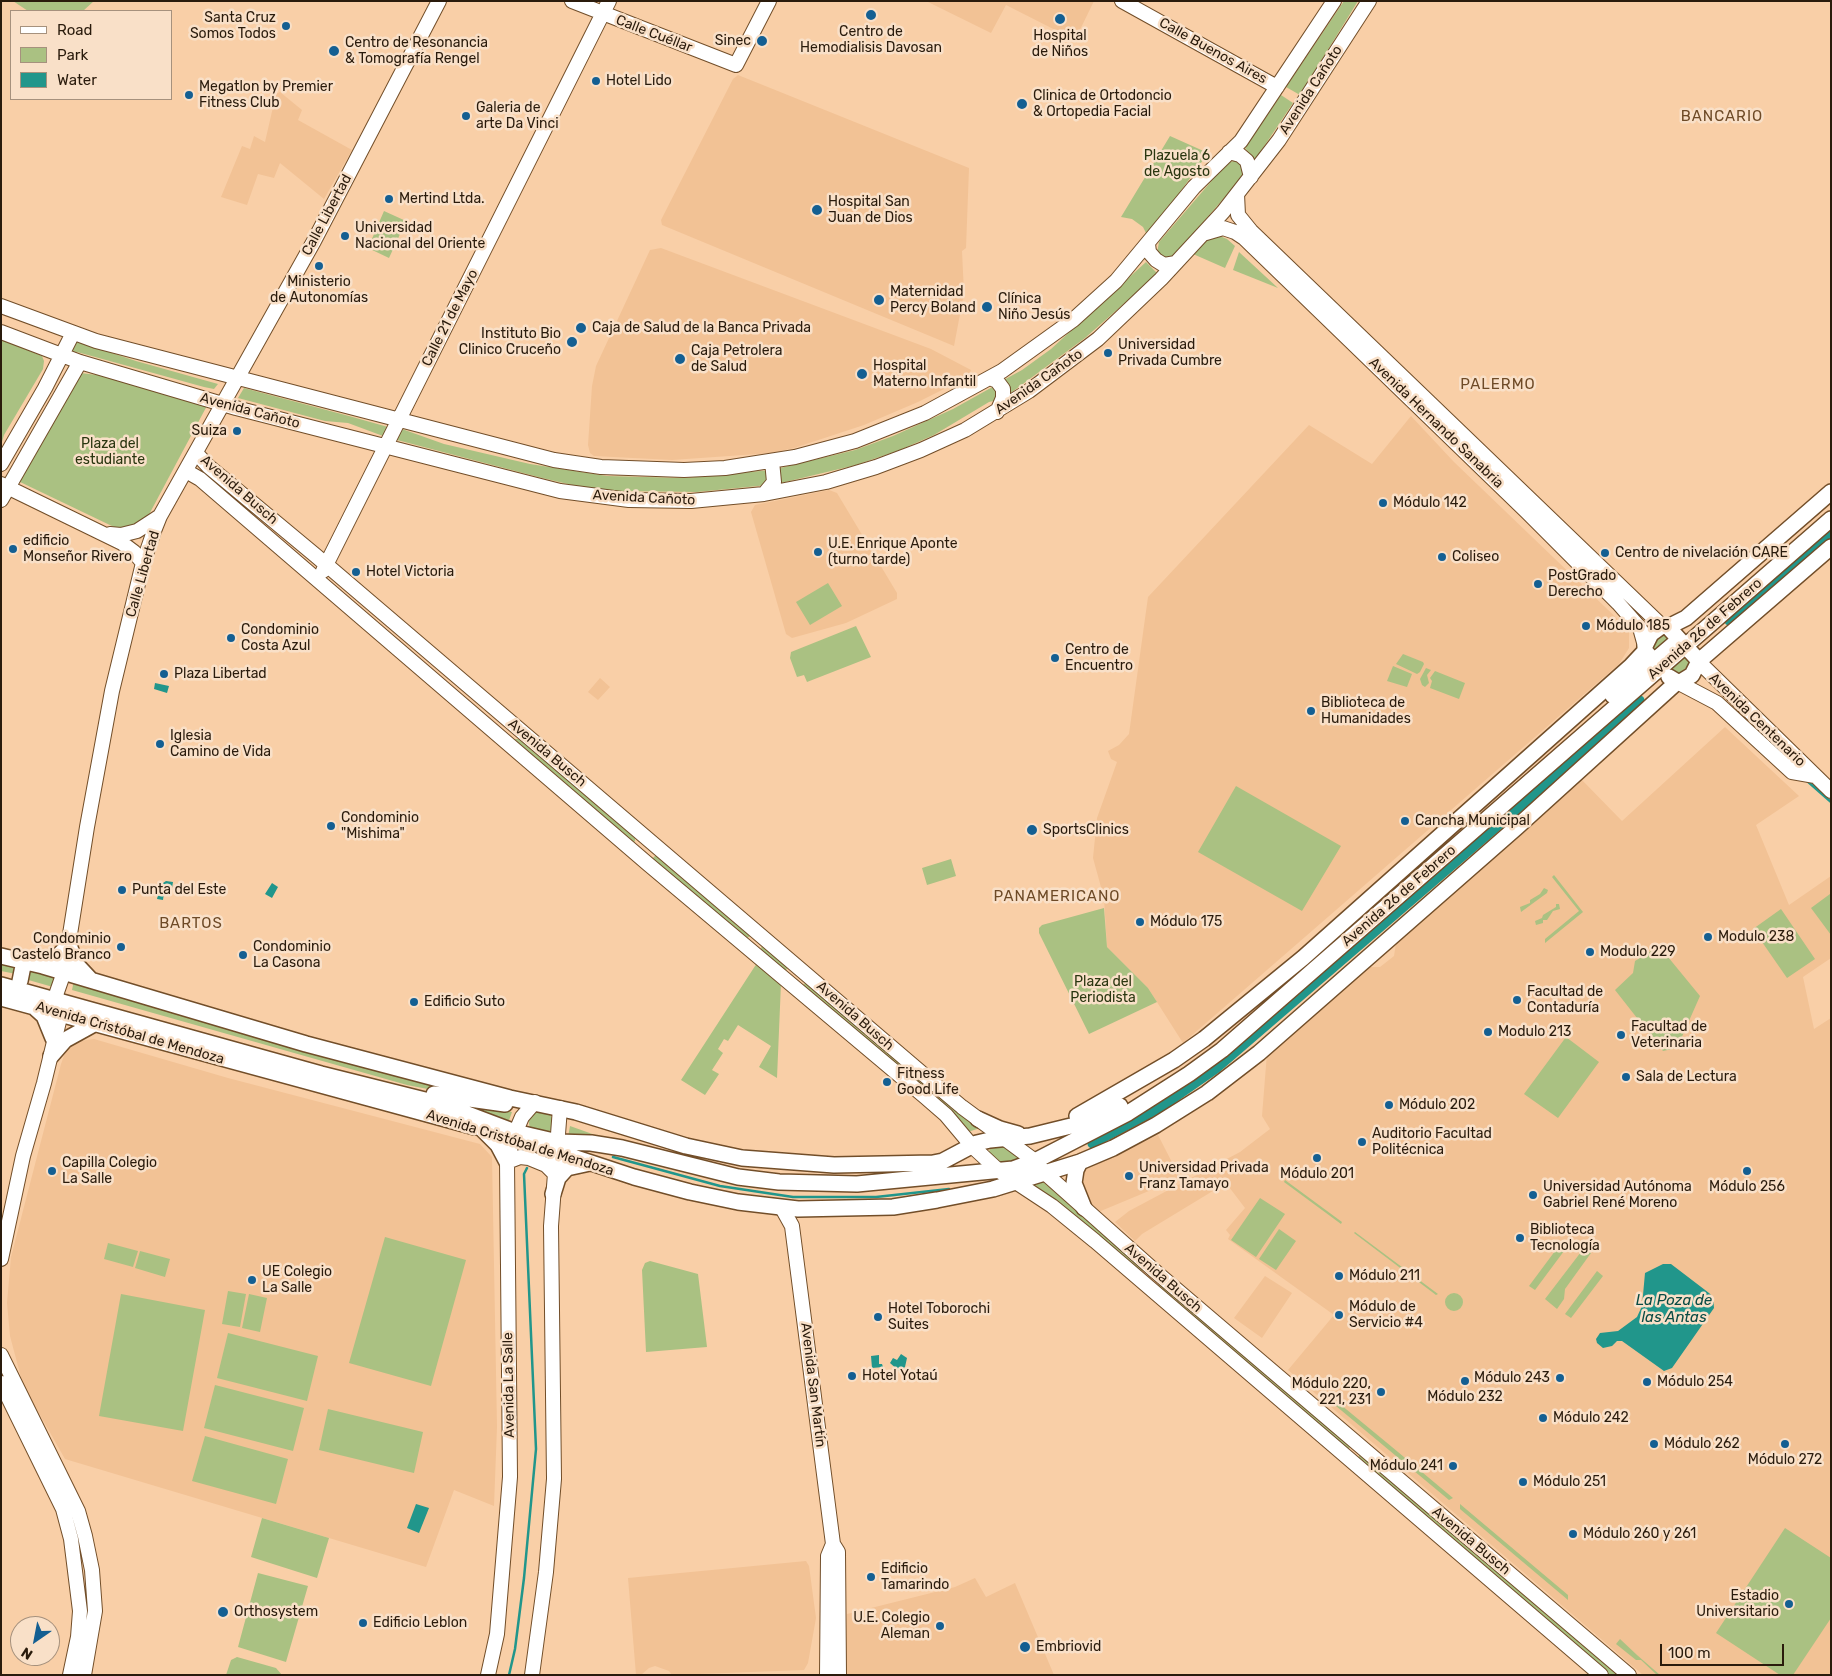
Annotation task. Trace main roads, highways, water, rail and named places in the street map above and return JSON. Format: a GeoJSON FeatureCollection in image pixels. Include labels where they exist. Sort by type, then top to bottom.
{"type":"FeatureCollection","features":[{"type":"Feature","properties":{"kind":"main road","name":"Calle Libertad"},"geometry":{"type":"LineString","coordinates":[[59,1003],[86,832],[112,691],[144,563],[160,516],[314,241],[439,1]]}},
{"type":"Feature","properties":{"kind":"main road","name":"Calle Cuéllar"},"geometry":{"type":"LineString","coordinates":[[572,1],[606,8],[736,66],[769,1]]}},
{"type":"Feature","properties":{"kind":"main road","name":"Calle Buenos Aires"},"geometry":{"type":"LineString","coordinates":[[1122,1],[1277,88]]}},
{"type":"Feature","properties":{"kind":"main road","name":"Avenida Cañoto"},"geometry":{"type":"LineString","coordinates":[[1,306],[73,333],[106,343],[534,456],[594,466],[684,470],[772,461],[828,449],[890,428],[950,401],[1026,355],[1073,320],[1116,280],[1148,244],[1183,199],[1241,141],[1334,1]]}},
{"type":"Feature","properties":{"kind":"main road","name":"Avenida Cañoto"},"geometry":{"type":"LineString","coordinates":[[1,332],[80,362],[224,404],[519,482],[598,497],[691,501],[764,494],[826,482],[876,467],[921,450],[997,412],[1064,366],[1098,339],[1206,233],[1251,177],[1279,140],[1369,1]]}},
{"type":"Feature","properties":{"kind":"main road","name":"Calle 21 de Mayo"},"geometry":{"type":"LineString","coordinates":[[318,581],[606,8]]}},
{"type":"Feature","properties":{"kind":"main road"},"geometry":{"type":"LineString","coordinates":[[1229,152],[1240,155],[1247,161],[1251,177]]}},
{"type":"Feature","properties":{"kind":"main road","name":"Avenida Hernando Sanabria"},"geometry":{"type":"LineString","coordinates":[[1237,194],[1238,215],[1343,327]]}},
{"type":"Feature","properties":{"kind":"main road","name":"Avenida Hernando Sanabria"},"geometry":{"type":"LineString","coordinates":[[1206,233],[1222,228],[1235,232],[1244,238],[1384,366],[1527,512],[1623,599],[1665,627]]}},
{"type":"Feature","properties":{"kind":"main road"},"geometry":{"type":"LineString","coordinates":[[1148,244],[1150,252],[1156,260],[1164,264],[1176,263]]}},
{"type":"Feature","properties":{"kind":"main road"},"geometry":{"type":"LineString","coordinates":[[1,464],[73,333]]}},
{"type":"Feature","properties":{"kind":"main road"},"geometry":{"type":"LineString","coordinates":[[1,500],[5,486],[80,362]]}},
{"type":"Feature","properties":{"kind":"main road"},"geometry":{"type":"LineString","coordinates":[[990,378],[997,381],[1003,389],[1003,398],[997,412]]}},
{"type":"Feature","properties":{"kind":"main road","name":"Avenida Busch"},"geometry":{"type":"LineString","coordinates":[[196,453],[208,466],[315,555],[933,1083],[1035,1161],[1046,1174],[1156,1272],[1629,1675]]}},
{"type":"Feature","properties":{"kind":"main road"},"geometry":{"type":"LineString","coordinates":[[764,494],[774,482],[772,461]]}},
{"type":"Feature","properties":{"kind":"main road"},"geometry":{"type":"LineString","coordinates":[[200,479],[202,470],[208,466]]}},
{"type":"Feature","properties":{"kind":"main road","name":"Avenida Busch"},"geometry":{"type":"LineString","coordinates":[[186,471],[200,479],[633,852],[924,1096],[946,1115],[972,1146],[1000,1171],[1052,1206],[1601,1675]]}},
{"type":"Feature","properties":{"kind":"main road"},"geometry":{"type":"LineString","coordinates":[[5,486],[104,533],[130,548],[144,563]]}},
{"type":"Feature","properties":{"kind":"main road","name":"Avenida 26 de Febrero"},"geometry":{"type":"LineString","coordinates":[[1035,1161],[1128,1113],[1189,1074],[1222,1050],[1651,657],[1651,634],[1686,618],[1831,492]]}},
{"type":"Feature","properties":{"kind":"main road","name":"Avenida 26 de Febrero"},"geometry":{"type":"LineString","coordinates":[[1683,642],[1831,507]]}},
{"type":"Feature","properties":{"kind":"main road"},"geometry":{"type":"LineString","coordinates":[[104,533],[121,535],[137,531],[160,516]]}},
{"type":"Feature","properties":{"kind":"main road","name":"Avenida 26 de Febrero"},"geometry":{"type":"LineString","coordinates":[[1059,1128],[1174,1060],[1204,1039],[1303,958],[1631,666],[1683,642],[1831,519]]}},
{"type":"Feature","properties":{"kind":"main road","name":"Avenida 26 de Febrero"},"geometry":{"type":"LineString","coordinates":[[1046,1174],[1113,1148],[1156,1124],[1207,1093],[1260,1053],[1677,683],[1692,675],[1699,662],[1831,548]]}},
{"type":"Feature","properties":{"kind":"main road"},"geometry":{"type":"LineString","coordinates":[[304,569],[314,565],[315,555]]}},
{"type":"Feature","properties":{"kind":"main road","name":"Avenida Hernando Sanabria"},"geometry":{"type":"LineString","coordinates":[[1623,599],[1640,628],[1651,657]]}},
{"type":"Feature","properties":{"kind":"main road"},"geometry":{"type":"LineString","coordinates":[[1665,627],[1683,642],[1699,662]]}},
{"type":"Feature","properties":{"kind":"main road"},"geometry":{"type":"LineString","coordinates":[[1651,657],[1677,683]]}},
{"type":"Feature","properties":{"kind":"main road","name":"Avenida 26 de Febrero"},"geometry":{"type":"LineString","coordinates":[[1007,1139],[1034,1135],[1079,1124],[1120,1106],[1186,1066],[1345,935],[1651,657]]}},
{"type":"Feature","properties":{"kind":"main road","name":"Avenida Centenario"},"geometry":{"type":"LineString","coordinates":[[1699,662],[1807,776]]}},
{"type":"Feature","properties":{"kind":"main road","name":"Avenida Centenario"},"geometry":{"type":"LineString","coordinates":[[1677,683],[1718,703],[1787,768],[1807,776],[1831,791]]}},
{"type":"Feature","properties":{"kind":"main road"},"geometry":{"type":"LineString","coordinates":[[460,703],[468,701],[472,693],[470,688]]}},
{"type":"Feature","properties":{"kind":"main road"},"geometry":{"type":"LineString","coordinates":[[474,716],[477,706],[486,702]]}},
{"type":"Feature","properties":{"kind":"main road"},"geometry":{"type":"LineString","coordinates":[[495,733],[504,728],[504,717]]}},
{"type":"Feature","properties":{"kind":"main road"},"geometry":{"type":"LineString","coordinates":[[509,746],[510,737],[518,732],[522,733]]}},
{"type":"Feature","properties":{"kind":"main road"},"geometry":{"type":"LineString","coordinates":[[633,852],[642,847],[644,836]]}},
{"type":"Feature","properties":{"kind":"main road"},"geometry":{"type":"LineString","coordinates":[[648,864],[649,856],[656,850],[660,850]]}},
{"type":"Feature","properties":{"kind":"main road"},"geometry":{"type":"LineString","coordinates":[[1303,958],[1345,935]]}},
{"type":"Feature","properties":{"kind":"main road"},"geometry":{"type":"LineString","coordinates":[[754,955],[756,944],[766,939]]}},
{"type":"Feature","properties":{"kind":"main road"},"geometry":{"type":"LineString","coordinates":[[43,966],[54,960],[69,946],[76,964],[94,981]]}},
{"type":"Feature","properties":{"kind":"main road","name":"Avenida Cristóbal de Mendoza"},"geometry":{"type":"LineString","coordinates":[[1,956],[64,972],[306,1044],[686,1146],[770,1161],[834,1165],[924,1164]]}},
{"type":"Feature","properties":{"kind":"main road"},"geometry":{"type":"LineString","coordinates":[[20,982],[24,961]]}},
{"type":"Feature","properties":{"kind":"main road","name":"Avenida Cristóbal de Mendoza"},"geometry":{"type":"LineString","coordinates":[[1,976],[20,982],[94,1024],[482,1129],[514,1135],[557,1147],[591,1163],[690,1192],[738,1202],[798,1209],[894,1207],[988,1191],[1046,1174]]}},
{"type":"Feature","properties":{"kind":"main road","name":"Avenida Cristóbal de Mendoza"},"geometry":{"type":"LineString","coordinates":[[1,985],[59,1003],[321,1074],[441,1104],[514,1135]]}},
{"type":"Feature","properties":{"kind":"main road","name":"Avenida Cristóbal de Mendoza"},"geometry":{"type":"LineString","coordinates":[[1,998],[33,1006],[59,1003],[442,1096],[532,1105]]}},
{"type":"Feature","properties":{"kind":"main road"},"geometry":{"type":"LineString","coordinates":[[51,1056],[59,1003]]}},
{"type":"Feature","properties":{"kind":"main road"},"geometry":{"type":"LineString","coordinates":[[1,1259],[23,1156],[51,1056],[59,1003]]}},
{"type":"Feature","properties":{"kind":"main road"},"geometry":{"type":"LineString","coordinates":[[33,1006],[44,1016],[53,1038]]}},
{"type":"Feature","properties":{"kind":"main road"},"geometry":{"type":"LineString","coordinates":[[51,1056],[65,1040],[94,1024]]}},
{"type":"Feature","properties":{"kind":"main road"},"geometry":{"type":"LineString","coordinates":[[924,1096],[934,1093],[933,1083]]}},
{"type":"Feature","properties":{"kind":"main road","name":"Avenida La Salle"},"geometry":{"type":"LineString","coordinates":[[488,1675],[497,1634],[510,1477],[507,1162],[514,1135],[532,1105]]}},
{"type":"Feature","properties":{"kind":"main road"},"geometry":{"type":"LineString","coordinates":[[532,1675],[546,1572],[554,1479],[553,1194],[560,1113]]}},
{"type":"Feature","properties":{"kind":"main road","name":"Avenida Cristóbal de Mendoza"},"geometry":{"type":"LineString","coordinates":[[560,1113],[625,1139],[689,1158],[748,1169],[795,1174],[870,1174],[943,1161],[972,1146],[990,1140],[1007,1139]]}},
{"type":"Feature","properties":{"kind":"main road"},"geometry":{"type":"LineString","coordinates":[[978,1119],[1012,1134],[1034,1135]]}},
{"type":"Feature","properties":{"kind":"main road"},"geometry":{"type":"LineString","coordinates":[[482,1129],[498,1145],[507,1162],[520,1157],[529,1158],[546,1166],[554,1173]]}},
{"type":"Feature","properties":{"kind":"main road","name":"Avenida Cristóbal de Mendoza"},"geometry":{"type":"LineString","coordinates":[[557,1147],[614,1146],[696,1168],[738,1177],[780,1182],[857,1184],[1000,1171],[1013,1169],[1035,1161]]}},
{"type":"Feature","properties":{"kind":"main road"},"geometry":{"type":"LineString","coordinates":[[748,1169],[770,1161],[795,1174]]}},
{"type":"Feature","properties":{"kind":"main road"},"geometry":{"type":"LineString","coordinates":[[1080,1162],[1076,1170],[1074,1183],[1084,1208]]}},
{"type":"Feature","properties":{"kind":"main road"},"geometry":{"type":"LineString","coordinates":[[553,1194],[558,1178],[567,1168],[591,1163]]}},
{"type":"Feature","properties":{"kind":"main road","name":"Avenida San Martín"},"geometry":{"type":"LineString","coordinates":[[782,1208],[792,1226],[833,1544],[838,1552],[839,1675]]}},
{"type":"Feature","properties":{"kind":"main road","name":"Avenida San Martín"},"geometry":{"type":"LineString","coordinates":[[792,1226],[798,1209]]}},
{"type":"Feature","properties":{"kind":"main road"},"geometry":{"type":"LineString","coordinates":[[1109,1254],[1122,1259],[1144,1278],[1150,1278],[1156,1272]]}},
{"type":"Feature","properties":{"kind":"main road"},"geometry":{"type":"LineString","coordinates":[[1,1355],[78,1511],[85,1536],[92,1570],[95,1611],[84,1675]]}},
{"type":"Feature","properties":{"kind":"main road"},"geometry":{"type":"LineString","coordinates":[[1,1383],[62,1509],[71,1539],[80,1611],[78,1637],[70,1675]]}},
{"type":"Feature","properties":{"kind":"main road"},"geometry":{"type":"LineString","coordinates":[[1348,1457],[1358,1444]]}},
{"type":"Feature","properties":{"kind":"main road","name":"Avenida San Martín"},"geometry":{"type":"LineString","coordinates":[[827,1675],[828,1556],[833,1544]]}},
{"type":"Feature","properties":{"kind":"water"},"geometry":{"type":"Polygon","coordinates":[[[155,683],[169,686],[167,693],[154,689],[155,683]]]}},
{"type":"Feature","properties":{"kind":"water"},"geometry":{"type":"Polygon","coordinates":[[[166,881],[173,882],[171,894],[164,893],[163,900],[157,899],[160,885],[166,881]]]}},
{"type":"Feature","properties":{"kind":"water"},"geometry":{"type":"Polygon","coordinates":[[[272,883],[278,887],[272,898],[265,894],[272,883]]]}},
{"type":"Feature","properties":{"kind":"water","name":"La Poza de las Antas"},"geometry":{"type":"Polygon","coordinates":[[[1663,1264],[1671,1264],[1709,1293],[1713,1297],[1714,1308],[1672,1368],[1664,1371],[1622,1341],[1617,1341],[1612,1346],[1603,1348],[1597,1343],[1596,1339],[1600,1333],[1618,1331],[1637,1317],[1642,1306],[1645,1273],[1663,1264]]]}},
{"type":"Feature","properties":{"kind":"water"},"geometry":{"type":"Polygon","coordinates":[[[901,1354],[907,1358],[905,1367],[899,1371],[890,1363],[893,1358],[897,1360],[901,1354]]]}},
{"type":"Feature","properties":{"kind":"water"},"geometry":{"type":"Polygon","coordinates":[[[879,1355],[879,1364],[882,1364],[883,1367],[872,1368],[871,1356],[879,1355]]]}},
{"type":"Feature","properties":{"kind":"water"},"geometry":{"type":"Polygon","coordinates":[[[416,1504],[429,1508],[419,1533],[407,1528],[416,1504]]]}},
{"type":"Feature","properties":{"kind":"waterway"},"geometry":{"type":"LineString","coordinates":[[1729,621],[1831,535]]}},
{"type":"Feature","properties":{"kind":"waterway"},"geometry":{"type":"LineString","coordinates":[[1092,1144],[1160,1108],[1216,1069],[1520,807],[1640,700]]}},
{"type":"Feature","properties":{"kind":"waterway"},"geometry":{"type":"LineString","coordinates":[[1806,780],[1831,802]]}},
{"type":"Feature","properties":{"kind":"waterway"},"geometry":{"type":"LineString","coordinates":[[613,1157],[720,1186],[793,1197],[876,1197],[949,1189]]}},
{"type":"Feature","properties":{"kind":"waterway"},"geometry":{"type":"LineString","coordinates":[[509,1675],[515,1649],[524,1578],[536,1449],[524,1174],[527,1168]]}},
{"type":"Feature","properties":{"kind":"place","name":"Centro de Hemodialisis Davosan"},"geometry":{"type":"Point","coordinates":[871,15]}},
{"type":"Feature","properties":{"kind":"place","name":"Hospital de Niños"},"geometry":{"type":"Point","coordinates":[1060,19]}},
{"type":"Feature","properties":{"kind":"place","name":"Santa Cruz Somos Todos"},"geometry":{"type":"Point","coordinates":[286,26]}},
{"type":"Feature","properties":{"kind":"place","name":"Sinec"},"geometry":{"type":"Point","coordinates":[762,41]}},
{"type":"Feature","properties":{"kind":"place","name":"Centro de Resonancia & Tomografía Rengel"},"geometry":{"type":"Point","coordinates":[334,51]}},
{"type":"Feature","properties":{"kind":"place","name":"Hotel Lido"},"geometry":{"type":"Point","coordinates":[596,81]}},
{"type":"Feature","properties":{"kind":"place","name":"Megatlon by Premier Fitness Club"},"geometry":{"type":"Point","coordinates":[189,95]}},
{"type":"Feature","properties":{"kind":"place","name":"Clinica de Ortodoncio & Ortopedia Facial"},"geometry":{"type":"Point","coordinates":[1022,104]}},
{"type":"Feature","properties":{"kind":"place","name":"Galeria de arte Da Vinci"},"geometry":{"type":"Point","coordinates":[466,116]}},
{"type":"Feature","properties":{"kind":"place","name":"Mertind Ltda."},"geometry":{"type":"Point","coordinates":[389,199]}},
{"type":"Feature","properties":{"kind":"place","name":"Hospital San Juan de Dios"},"geometry":{"type":"Point","coordinates":[817,210]}},
{"type":"Feature","properties":{"kind":"place","name":"Universidad Nacional del Oriente"},"geometry":{"type":"Point","coordinates":[345,236]}},
{"type":"Feature","properties":{"kind":"place","name":"Ministerio de Autonomías"},"geometry":{"type":"Point","coordinates":[319,266]}},
{"type":"Feature","properties":{"kind":"place","name":"Maternidad Percy Boland"},"geometry":{"type":"Point","coordinates":[879,300]}},
{"type":"Feature","properties":{"kind":"place","name":"Clínica Niño Jesús"},"geometry":{"type":"Point","coordinates":[987,307]}},
{"type":"Feature","properties":{"kind":"place","name":"Caja de Salud de la Banca Privada"},"geometry":{"type":"Point","coordinates":[581,328]}},
{"type":"Feature","properties":{"kind":"place","name":"Instituto Bio Clinico Cruceño"},"geometry":{"type":"Point","coordinates":[572,342]}},
{"type":"Feature","properties":{"kind":"place","name":"Universidad Privada Cumbre"},"geometry":{"type":"Point","coordinates":[1108,353]}},
{"type":"Feature","properties":{"kind":"place","name":"Caja Petrolera de Salud"},"geometry":{"type":"Point","coordinates":[680,359]}},
{"type":"Feature","properties":{"kind":"place","name":"Hospital Materno Infantil"},"geometry":{"type":"Point","coordinates":[862,374]}},
{"type":"Feature","properties":{"kind":"place","name":"Suiza"},"geometry":{"type":"Point","coordinates":[237,431]}},
{"type":"Feature","properties":{"kind":"place","name":"Módulo 142"},"geometry":{"type":"Point","coordinates":[1383,503]}},
{"type":"Feature","properties":{"kind":"place","name":"edificio Monseñor Rivero"},"geometry":{"type":"Point","coordinates":[13,549]}},
{"type":"Feature","properties":{"kind":"place","name":"U.E. Enrique Aponte (turno tarde)"},"geometry":{"type":"Point","coordinates":[818,552]}},
{"type":"Feature","properties":{"kind":"place","name":"Centro de nivelación CARE"},"geometry":{"type":"Point","coordinates":[1605,553]}},
{"type":"Feature","properties":{"kind":"place","name":"Coliseo"},"geometry":{"type":"Point","coordinates":[1442,557]}},
{"type":"Feature","properties":{"kind":"place","name":"Hotel Victoria"},"geometry":{"type":"Point","coordinates":[356,572]}},
{"type":"Feature","properties":{"kind":"place","name":"PostGrado Derecho"},"geometry":{"type":"Point","coordinates":[1538,584]}},
{"type":"Feature","properties":{"kind":"place","name":"Módulo 185"},"geometry":{"type":"Point","coordinates":[1586,626]}},
{"type":"Feature","properties":{"kind":"place","name":"Condominio Costa Azul"},"geometry":{"type":"Point","coordinates":[231,638]}},
{"type":"Feature","properties":{"kind":"place","name":"Centro de Encuentro"},"geometry":{"type":"Point","coordinates":[1055,658]}},
{"type":"Feature","properties":{"kind":"place","name":"Plaza Libertad"},"geometry":{"type":"Point","coordinates":[164,674]}},
{"type":"Feature","properties":{"kind":"place","name":"Biblioteca de Humanidades"},"geometry":{"type":"Point","coordinates":[1311,711]}},
{"type":"Feature","properties":{"kind":"place","name":"Iglesia Camino de Vida"},"geometry":{"type":"Point","coordinates":[160,744]}},
{"type":"Feature","properties":{"kind":"place","name":"Cancha Municipal"},"geometry":{"type":"Point","coordinates":[1405,821]}},
{"type":"Feature","properties":{"kind":"place","name":"Condominio \"Mishima\""},"geometry":{"type":"Point","coordinates":[331,826]}},
{"type":"Feature","properties":{"kind":"place","name":"SportsClinics"},"geometry":{"type":"Point","coordinates":[1032,830]}},
{"type":"Feature","properties":{"kind":"place","name":"Punta del Este"},"geometry":{"type":"Point","coordinates":[122,890]}},
{"type":"Feature","properties":{"kind":"place","name":"Módulo 175"},"geometry":{"type":"Point","coordinates":[1140,922]}},
{"type":"Feature","properties":{"kind":"place","name":"Modulo 238"},"geometry":{"type":"Point","coordinates":[1708,937]}},
{"type":"Feature","properties":{"kind":"place","name":"Condominio Castelo Branco"},"geometry":{"type":"Point","coordinates":[121,947]}},
{"type":"Feature","properties":{"kind":"place","name":"Modulo 229"},"geometry":{"type":"Point","coordinates":[1590,952]}},
{"type":"Feature","properties":{"kind":"place","name":"Condominio La Casona"},"geometry":{"type":"Point","coordinates":[243,955]}},
{"type":"Feature","properties":{"kind":"place","name":"Facultad de Contaduría"},"geometry":{"type":"Point","coordinates":[1517,1000]}},
{"type":"Feature","properties":{"kind":"place","name":"Edificio Suto"},"geometry":{"type":"Point","coordinates":[414,1002]}},
{"type":"Feature","properties":{"kind":"place","name":"Modulo 213"},"geometry":{"type":"Point","coordinates":[1488,1032]}},
{"type":"Feature","properties":{"kind":"place","name":"Facultad de Veterinaria"},"geometry":{"type":"Point","coordinates":[1621,1035]}},
{"type":"Feature","properties":{"kind":"place","name":"Sala de Lectura"},"geometry":{"type":"Point","coordinates":[1626,1077]}},
{"type":"Feature","properties":{"kind":"place","name":"Fitness Good Life"},"geometry":{"type":"Point","coordinates":[887,1082]}},
{"type":"Feature","properties":{"kind":"place","name":"Módulo 202"},"geometry":{"type":"Point","coordinates":[1389,1105]}},
{"type":"Feature","properties":{"kind":"place","name":"Auditorio Facultad Politécnica"},"geometry":{"type":"Point","coordinates":[1362,1142]}},
{"type":"Feature","properties":{"kind":"place","name":"Módulo 201"},"geometry":{"type":"Point","coordinates":[1317,1158]}},
{"type":"Feature","properties":{"kind":"place","name":"Capilla Colegio La Salle"},"geometry":{"type":"Point","coordinates":[52,1171]}},
{"type":"Feature","properties":{"kind":"place","name":"Módulo 256"},"geometry":{"type":"Point","coordinates":[1747,1171]}},
{"type":"Feature","properties":{"kind":"place","name":"Universidad Privada Franz Tamayo"},"geometry":{"type":"Point","coordinates":[1129,1176]}},
{"type":"Feature","properties":{"kind":"place","name":"Universidad Autónoma Gabriel René Moreno"},"geometry":{"type":"Point","coordinates":[1533,1195]}},
{"type":"Feature","properties":{"kind":"place","name":"Biblioteca Tecnología"},"geometry":{"type":"Point","coordinates":[1520,1238]}},
{"type":"Feature","properties":{"kind":"place","name":"Módulo 211"},"geometry":{"type":"Point","coordinates":[1339,1276]}},
{"type":"Feature","properties":{"kind":"place","name":"UE Colegio La Salle"},"geometry":{"type":"Point","coordinates":[252,1280]}},
{"type":"Feature","properties":{"kind":"place","name":"Módulo de Servicio #4"},"geometry":{"type":"Point","coordinates":[1339,1315]}},
{"type":"Feature","properties":{"kind":"place","name":"Hotel Toborochi Suites"},"geometry":{"type":"Point","coordinates":[878,1317]}},
{"type":"Feature","properties":{"kind":"place","name":"Hotel Yotaú"},"geometry":{"type":"Point","coordinates":[852,1376]}},
{"type":"Feature","properties":{"kind":"place","name":"Módulo 243"},"geometry":{"type":"Point","coordinates":[1560,1378]}},
{"type":"Feature","properties":{"kind":"place","name":"Módulo 232"},"geometry":{"type":"Point","coordinates":[1465,1381]}},
{"type":"Feature","properties":{"kind":"place","name":"Módulo 254"},"geometry":{"type":"Point","coordinates":[1647,1382]}},
{"type":"Feature","properties":{"kind":"place","name":"Módulo 220, 221, 231"},"geometry":{"type":"Point","coordinates":[1381,1392]}},
{"type":"Feature","properties":{"kind":"place","name":"Módulo 242"},"geometry":{"type":"Point","coordinates":[1543,1418]}},
{"type":"Feature","properties":{"kind":"place","name":"Módulo 262"},"geometry":{"type":"Point","coordinates":[1654,1444]}},
{"type":"Feature","properties":{"kind":"place","name":"Módulo 272"},"geometry":{"type":"Point","coordinates":[1785,1444]}},
{"type":"Feature","properties":{"kind":"place","name":"Módulo 241"},"geometry":{"type":"Point","coordinates":[1453,1466]}},
{"type":"Feature","properties":{"kind":"place","name":"Módulo 251"},"geometry":{"type":"Point","coordinates":[1523,1482]}},
{"type":"Feature","properties":{"kind":"place","name":"Módulo 260 y 261"},"geometry":{"type":"Point","coordinates":[1573,1534]}},
{"type":"Feature","properties":{"kind":"place","name":"Edificio Tamarindo"},"geometry":{"type":"Point","coordinates":[871,1577]}},
{"type":"Feature","properties":{"kind":"place","name":"Estadio Universitario"},"geometry":{"type":"Point","coordinates":[1789,1604]}},
{"type":"Feature","properties":{"kind":"place","name":"Orthosystem"},"geometry":{"type":"Point","coordinates":[223,1612]}},
{"type":"Feature","properties":{"kind":"place","name":"Edificio Leblon"},"geometry":{"type":"Point","coordinates":[363,1623]}},
{"type":"Feature","properties":{"kind":"place","name":"U.E. Colegio Aleman"},"geometry":{"type":"Point","coordinates":[940,1626]}},
{"type":"Feature","properties":{"kind":"place","name":"Embriovid"},"geometry":{"type":"Point","coordinates":[1025,1647]}},
{"type":"Feature","properties":{"kind":"district","name":"BANCARIO"},"geometry":{"type":"Point","coordinates":[1722,117]}},
{"type":"Feature","properties":{"kind":"district","name":"PALERMO"},"geometry":{"type":"Point","coordinates":[1498,385]}},
{"type":"Feature","properties":{"kind":"district","name":"PANAMERICANO"},"geometry":{"type":"Point","coordinates":[1057,897]}},
{"type":"Feature","properties":{"kind":"district","name":"BARTOS"},"geometry":{"type":"Point","coordinates":[191,924]}},
{"type":"Feature","properties":{"kind":"park label","name":"Plazuela 6 de Agosto"},"geometry":{"type":"Point","coordinates":[1177,164]}},
{"type":"Feature","properties":{"kind":"park label","name":"Plaza del estudiante"},"geometry":{"type":"Point","coordinates":[110,452]}},
{"type":"Feature","properties":{"kind":"park label","name":"Plaza del Periodista"},"geometry":{"type":"Point","coordinates":[1103,990]}}]}
